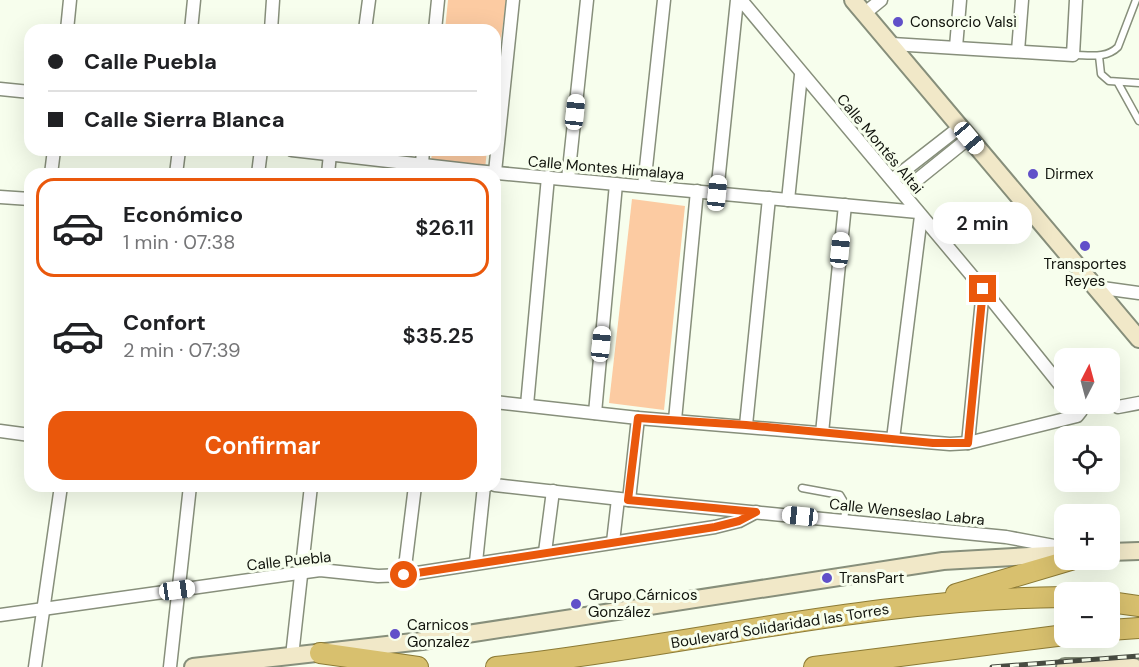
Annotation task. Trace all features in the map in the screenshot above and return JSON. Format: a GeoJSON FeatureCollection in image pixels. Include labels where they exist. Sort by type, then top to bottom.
{"type":"FeatureCollection","features":[{"type":"Feature","properties":{"kind":"highway"},"geometry":{"type":"LineString","coordinates":[[870,611],[964,593],[1054,565]]}},
{"type":"Feature","properties":{"kind":"highway","name":"Boulevard Solidaridad las Torres"},"geometry":{"type":"LineString","coordinates":[[496,667],[593,656],[870,611],[1023,597],[1054,597]]}},
{"type":"Feature","properties":{"kind":"highway"},"geometry":{"type":"LineString","coordinates":[[1120,603],[1139,606]]}},
{"type":"Feature","properties":{"kind":"highway"},"geometry":{"type":"LineString","coordinates":[[1120,629],[1139,628]]}},
{"type":"Feature","properties":{"kind":"highway"},"geometry":{"type":"LineString","coordinates":[[814,667],[1054,636]]}},
{"type":"Feature","properties":{"kind":"highway"},"geometry":{"type":"LineString","coordinates":[[320,653],[418,667]]}},
{"type":"Feature","properties":{"kind":"main road"},"geometry":{"type":"LineString","coordinates":[[853,0],[1139,339]]}},
{"type":"Feature","properties":{"kind":"main road"},"geometry":{"type":"LineString","coordinates":[[1120,552],[1139,551]]}},
{"type":"Feature","properties":{"kind":"main road"},"geometry":{"type":"LineString","coordinates":[[193,667],[422,640],[943,561],[1054,555]]}},
{"type":"Feature","properties":{"kind":"main road"},"geometry":{"type":"LineString","coordinates":[[1065,667],[1134,667]]}},
{"type":"Feature","properties":{"kind":"street"},"geometry":{"type":"LineString","coordinates":[[68,24],[70,0]]}},
{"type":"Feature","properties":{"kind":"street"},"geometry":{"type":"LineString","coordinates":[[192,24],[194,0]]}},
{"type":"Feature","properties":{"kind":"street"},"geometry":{"type":"LineString","coordinates":[[271,24],[273,0]]}},
{"type":"Feature","properties":{"kind":"street"},"geometry":{"type":"LineString","coordinates":[[366,24],[369,0]]}},
{"type":"Feature","properties":{"kind":"street"},"geometry":{"type":"LineString","coordinates":[[436,24],[438,0]]}},
{"type":"Feature","properties":{"kind":"street"},"geometry":{"type":"LineString","coordinates":[[501,115],[513,0]]}},
{"type":"Feature","properties":{"kind":"street"},"geometry":{"type":"LineString","coordinates":[[568,179],[587,0]]}},
{"type":"Feature","properties":{"kind":"street"},"geometry":{"type":"LineString","coordinates":[[644,186],[664,0]]}},
{"type":"Feature","properties":{"kind":"street"},"geometry":{"type":"LineString","coordinates":[[717,193],[739,0]]}},
{"type":"Feature","properties":{"kind":"street","name":"Calle Montés Altai"},"geometry":{"type":"LineString","coordinates":[[739,0],[983,289],[1054,377]]}},
{"type":"Feature","properties":{"kind":"street"},"geometry":{"type":"LineString","coordinates":[[865,13],[881,0]]}},
{"type":"Feature","properties":{"kind":"street"},"geometry":{"type":"LineString","coordinates":[[956,47],[960,0]]}},
{"type":"Feature","properties":{"kind":"street"},"geometry":{"type":"LineString","coordinates":[[1018,51],[1022,0]]}},
{"type":"Feature","properties":{"kind":"street"},"geometry":{"type":"LineString","coordinates":[[892,44],[1073,55],[1076,0]]}},
{"type":"Feature","properties":{"kind":"street"},"geometry":{"type":"LineString","coordinates":[[788,200],[801,75]]}},
{"type":"Feature","properties":{"kind":"street"},"geometry":{"type":"LineString","coordinates":[[0,89],[24,91]]}},
{"type":"Feature","properties":{"kind":"street"},"geometry":{"type":"LineString","coordinates":[[892,180],[965,132]]}},
{"type":"Feature","properties":{"kind":"street"},"geometry":{"type":"LineString","coordinates":[[902,192],[965,132]]}},
{"type":"Feature","properties":{"kind":"street","name":"Calle Montes Himalaya"},"geometry":{"type":"LineString","coordinates":[[360,156],[402,168],[422,164],[449,168]]}},
{"type":"Feature","properties":{"kind":"street"},"geometry":{"type":"LineString","coordinates":[[422,164],[423,156]]}},
{"type":"Feature","properties":{"kind":"street","name":"Calle Montes Himalaya"},"geometry":{"type":"LineString","coordinates":[[501,173],[919,214]]}},
{"type":"Feature","properties":{"kind":"street"},"geometry":{"type":"LineString","coordinates":[[527,405],[548,177]]}},
{"type":"Feature","properties":{"kind":"street"},"geometry":{"type":"LineString","coordinates":[[595,413],[616,184]]}},
{"type":"Feature","properties":{"kind":"street"},"geometry":{"type":"LineString","coordinates":[[675,420],[697,191]]}},
{"type":"Feature","properties":{"kind":"street"},"geometry":{"type":"LineString","coordinates":[[0,197],[24,199]]}},
{"type":"Feature","properties":{"kind":"street"},"geometry":{"type":"LineString","coordinates":[[746,425],[769,198]]}},
{"type":"Feature","properties":{"kind":"street"},"geometry":{"type":"LineString","coordinates":[[822,433],[845,205]]}},
{"type":"Feature","properties":{"kind":"street"},"geometry":{"type":"LineString","coordinates":[[893,439],[919,214]]}},
{"type":"Feature","properties":{"kind":"street"},"geometry":{"type":"LineString","coordinates":[[1095,287],[1139,293]]}},
{"type":"Feature","properties":{"kind":"street"},"geometry":{"type":"LineString","coordinates":[[968,443],[983,289]]}},
{"type":"Feature","properties":{"kind":"street"},"geometry":{"type":"LineString","coordinates":[[501,403],[638,418],[968,443],[1062,414]]}},
{"type":"Feature","properties":{"kind":"street"},"geometry":{"type":"LineString","coordinates":[[1120,408],[1139,403]]}},
{"type":"Feature","properties":{"kind":"street"},"geometry":{"type":"LineString","coordinates":[[613,543],[638,418]]}},
{"type":"Feature","properties":{"kind":"street"},"geometry":{"type":"LineString","coordinates":[[0,431],[24,434]]}},
{"type":"Feature","properties":{"kind":"street","name":"Calle Wenseslao Labra"},"geometry":{"type":"LineString","coordinates":[[501,485],[623,500],[1006,537],[1054,546]]}},
{"type":"Feature","properties":{"kind":"street"},"geometry":{"type":"LineString","coordinates":[[545,552],[553,491]]}},
{"type":"Feature","properties":{"kind":"street"},"geometry":{"type":"LineString","coordinates":[[35,667],[60,492]]}},
{"type":"Feature","properties":{"kind":"street"},"geometry":{"type":"LineString","coordinates":[[170,667],[189,492]]}},
{"type":"Feature","properties":{"kind":"street"},"geometry":{"type":"LineString","coordinates":[[292,656],[299,573],[310,492]]}},
{"type":"Feature","properties":{"kind":"street"},"geometry":{"type":"LineString","coordinates":[[404,575],[415,492]]}},
{"type":"Feature","properties":{"kind":"street"},"geometry":{"type":"LineString","coordinates":[[476,562],[483,492]]}},
{"type":"Feature","properties":{"kind":"street","name":"Calle Puebla"},"geometry":{"type":"LineString","coordinates":[[0,615],[320,570],[372,576],[404,575],[476,562],[715,527],[739,521],[756,512]]}},
{"type":"Feature","properties":{"kind":"lane"},"geometry":{"type":"LineString","coordinates":[[1073,55],[1099,56],[1113,52],[1118,47],[1136,0]]}},
{"type":"Feature","properties":{"kind":"lane"},"geometry":{"type":"LineString","coordinates":[[1099,56],[1101,74],[1109,81],[1139,83]]}},
{"type":"Feature","properties":{"kind":"lane"},"geometry":{"type":"LineString","coordinates":[[1118,83],[1139,122]]}},
{"type":"Feature","properties":{"kind":"lane"},"geometry":{"type":"LineString","coordinates":[[802,488],[840,495],[846,506],[844,520]]}},
{"type":"Feature","properties":{"kind":"shaded area"},"geometry":{"type":"Polygon","coordinates":[[[448,0],[506,0],[501,39],[501,24],[446,24],[448,0]]]}},
{"type":"Feature","properties":{"kind":"shaded area"},"geometry":{"type":"Polygon","coordinates":[[[432,156],[486,156],[485,168],[431,163],[432,156]]]}},
{"type":"Feature","properties":{"kind":"shaded area"},"geometry":{"type":"Polygon","coordinates":[[[632,199],[685,206],[664,410],[609,403],[632,199]]]}},
{"type":"Feature","properties":{"kind":"railway"},"geometry":{"type":"LineString","coordinates":[[992,667],[1139,656]]}},
{"type":"Feature","properties":{"kind":"place","name":"Consorcio Valsi"},"geometry":{"type":"Point","coordinates":[898,22]}},
{"type":"Feature","properties":{"kind":"place","name":"Dirmex"},"geometry":{"type":"Point","coordinates":[1033,174]}},
{"type":"Feature","properties":{"kind":"place","name":"Transportes Reyes"},"geometry":{"type":"Point","coordinates":[1085,246]}},
{"type":"Feature","properties":{"kind":"place","name":"TransPart"},"geometry":{"type":"Point","coordinates":[827,578]}},
{"type":"Feature","properties":{"kind":"place","name":"Grupo Cárnicos González"},"geometry":{"type":"Point","coordinates":[576,604]}},
{"type":"Feature","properties":{"kind":"place","name":"Carnicos Gonzalez"},"geometry":{"type":"Point","coordinates":[395,634]}},
{"type":"Feature","properties":{"kind":"route"},"geometry":{"type":"LineString","coordinates":[[404,575],[476,562],[715,527],[739,521],[756,512],[628,500],[638,418],[746,425],[933,443],[968,443],[983,289]]}}]}
